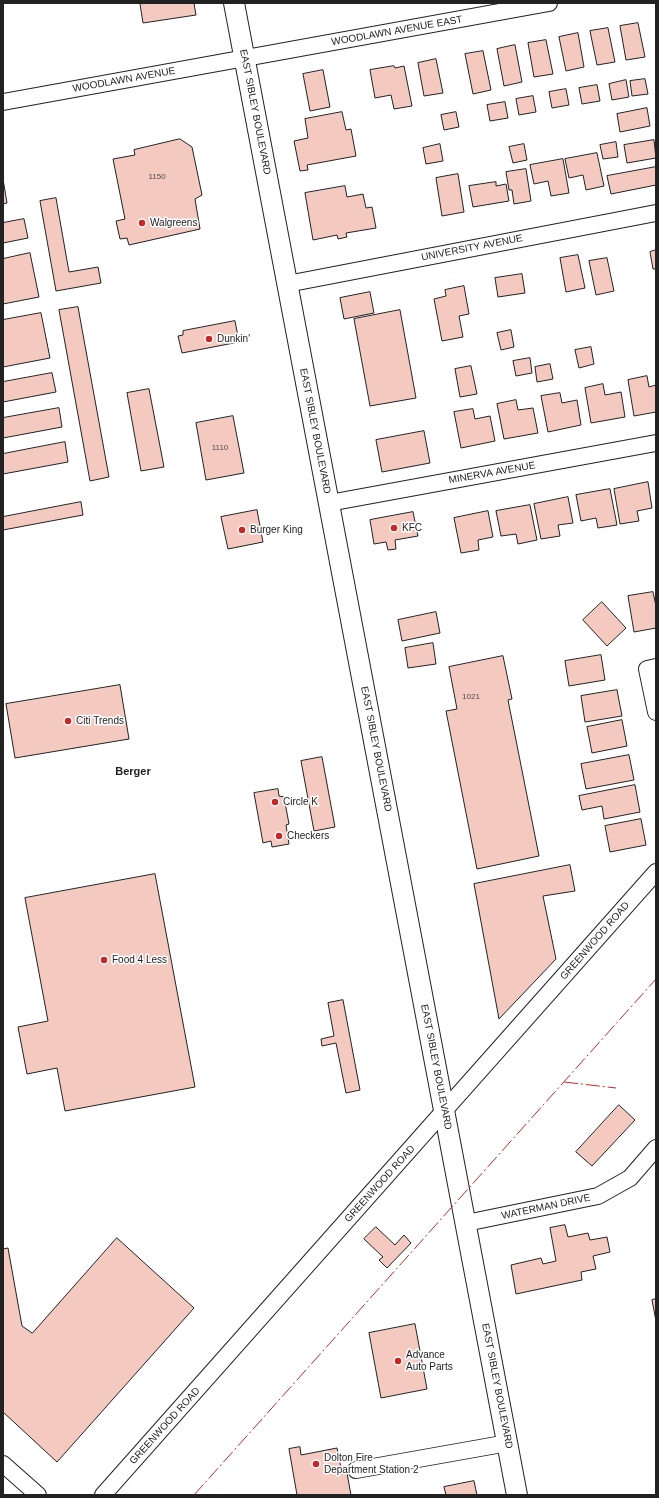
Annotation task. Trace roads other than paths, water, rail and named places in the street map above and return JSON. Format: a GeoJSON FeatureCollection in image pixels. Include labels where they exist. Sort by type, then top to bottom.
{"type":"FeatureCollection","features":[{"type":"Feature","properties":{"kind":"main road","name":"EAST SIBLEY BOULEVARD"},"geometry":{"type":"LineString","coordinates":[[234,3],[517,1495]]}},
{"type":"Feature","properties":{"kind":"street","name":"WOODLAWN AVENUE EAST"},"geometry":{"type":"LineString","coordinates":[[245,59],[549,3]]}},
{"type":"Feature","properties":{"kind":"street","name":"WOODLAWN AVENUE"},"geometry":{"type":"LineString","coordinates":[[3,102],[245,59]]}},
{"type":"Feature","properties":{"kind":"street","name":"UNIVERSITY AVENUE"},"geometry":{"type":"LineString","coordinates":[[287,284],[656,213]]}},
{"type":"Feature","properties":{"kind":"street","name":"MINERVA AVENUE"},"geometry":{"type":"LineString","coordinates":[[329,504],[656,443]]}},
{"type":"Feature","properties":{"kind":"street"},"geometry":{"type":"LineString","coordinates":[[652,668],[656,712]]}},
{"type":"Feature","properties":{"kind":"street","name":"GREENWOOD ROAD"},"geometry":{"type":"LineString","coordinates":[[103,1495],[656,872]]}},
{"type":"Feature","properties":{"kind":"street","name":"WATERMAN DRIVE"},"geometry":{"type":"LineString","coordinates":[[466,1223],[598,1196],[630,1178],[656,1148]]}},
{"type":"Feature","properties":{"kind":"street"},"geometry":{"type":"LineString","coordinates":[[356,1470],[508,1443]]}},
{"type":"Feature","properties":{"kind":"street"},"geometry":{"type":"LineString","coordinates":[[3,1464],[38,1495]]}},
{"type":"Feature","properties":{"kind":"place","name":"Walgreens"},"geometry":{"type":"Point","coordinates":[142,223]}},
{"type":"Feature","properties":{"kind":"place","name":"Dunkin'"},"geometry":{"type":"Point","coordinates":[209,339]}},
{"type":"Feature","properties":{"kind":"place","name":"KFC"},"geometry":{"type":"Point","coordinates":[394,528]}},
{"type":"Feature","properties":{"kind":"place","name":"Burger King"},"geometry":{"type":"Point","coordinates":[242,530]}},
{"type":"Feature","properties":{"kind":"place","name":"Citi Trends"},"geometry":{"type":"Point","coordinates":[68,721]}},
{"type":"Feature","properties":{"kind":"place","name":"Circle K"},"geometry":{"type":"Point","coordinates":[275,802]}},
{"type":"Feature","properties":{"kind":"place","name":"Checkers"},"geometry":{"type":"Point","coordinates":[279,836]}},
{"type":"Feature","properties":{"kind":"place","name":"Food 4 Less"},"geometry":{"type":"Point","coordinates":[104,960]}},
{"type":"Feature","properties":{"kind":"place","name":"Advance Auto Parts"},"geometry":{"type":"Point","coordinates":[398,1361]}},
{"type":"Feature","properties":{"kind":"place","name":"Dolton Fire Department Station 2"},"geometry":{"type":"Point","coordinates":[316,1464]}},
{"type":"Feature","properties":{"kind":"district","name":"Berger"},"geometry":{"type":"Point","coordinates":[133,772]}}]}
